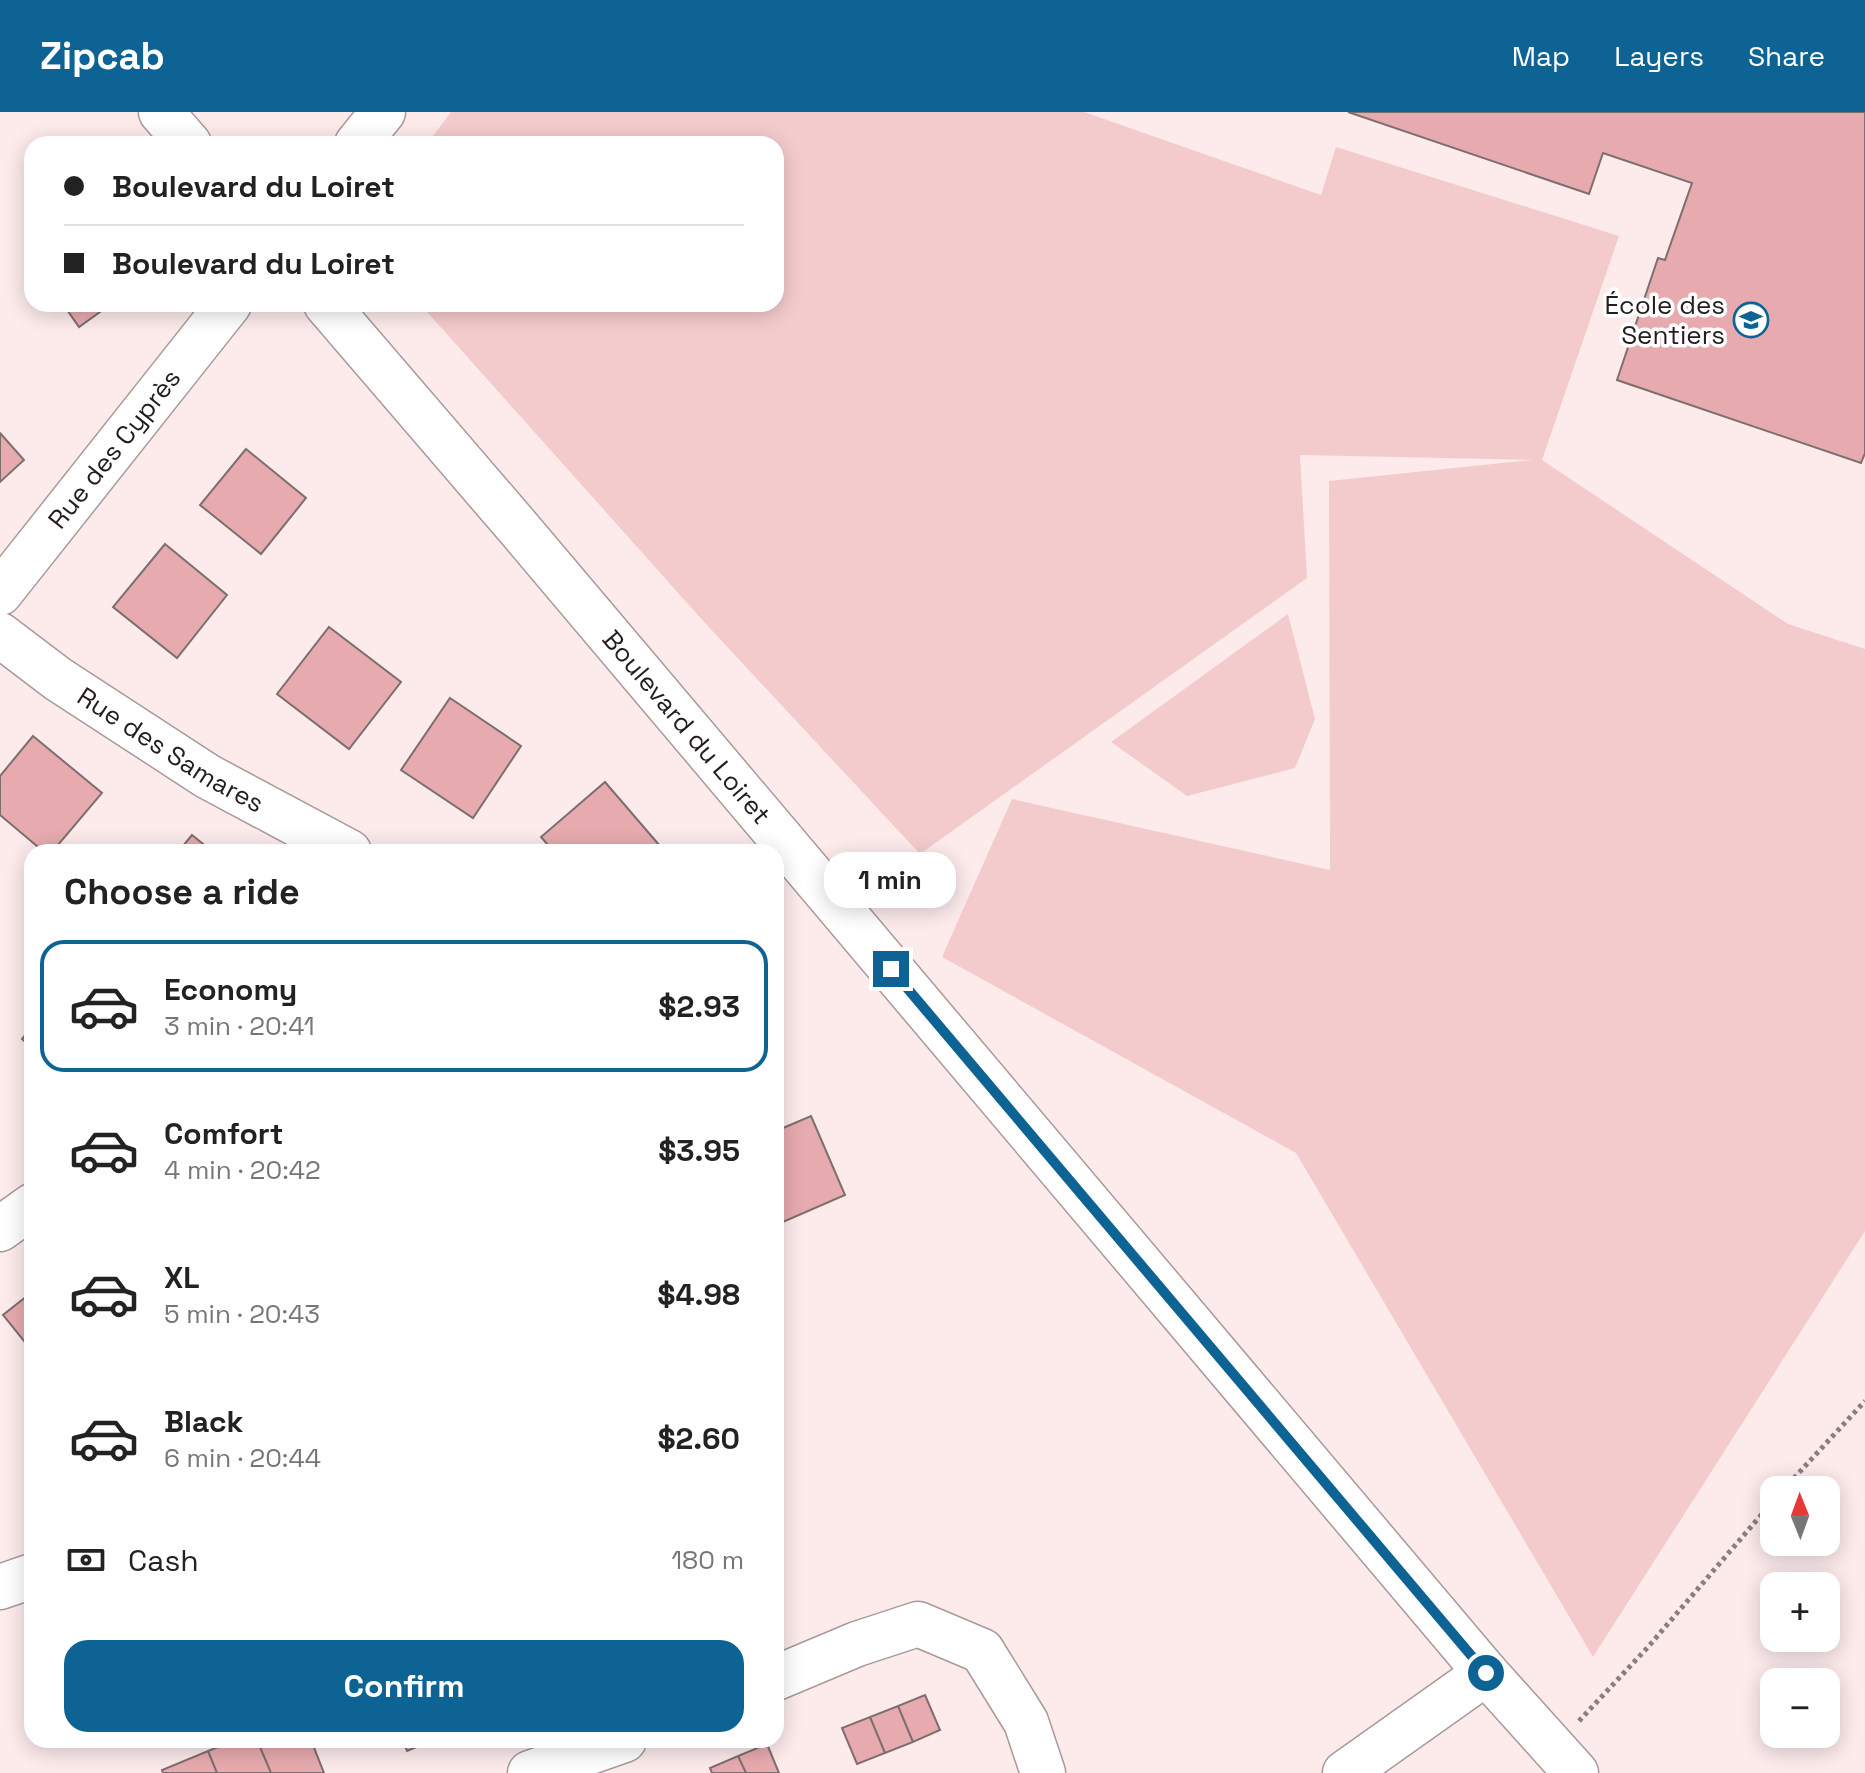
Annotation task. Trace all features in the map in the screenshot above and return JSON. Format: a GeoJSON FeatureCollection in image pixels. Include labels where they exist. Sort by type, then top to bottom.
{"type":"FeatureCollection","features":[{"type":"Feature","properties":{"kind":"street"},"geometry":{"type":"LineString","coordinates":[[161,112],[182,136]]}},
{"type":"Feature","properties":{"kind":"street"},"geometry":{"type":"LineString","coordinates":[[364,136],[383,112]]}},
{"type":"Feature","properties":{"kind":"street","name":"Rue des Cyprès"},"geometry":{"type":"LineString","coordinates":[[0,593],[223,312]]}},
{"type":"Feature","properties":{"kind":"street","name":"Boulevard du Loiret"},"geometry":{"type":"LineString","coordinates":[[333,312],[1486,1673],[1565,1761]]}},
{"type":"Feature","properties":{"kind":"street","name":"Rue des Samares"},"geometry":{"type":"LineString","coordinates":[[0,635],[58,679],[207,776],[334,844]]}},
{"type":"Feature","properties":{"kind":"street"},"geometry":{"type":"LineString","coordinates":[[0,1229],[24,1212]]}},
{"type":"Feature","properties":{"kind":"street"},"geometry":{"type":"LineString","coordinates":[[0,1587],[24,1579]]}},
{"type":"Feature","properties":{"kind":"street"},"geometry":{"type":"LineString","coordinates":[[784,1675],[857,1644],[918,1624],[982,1651],[1026,1722],[1043,1773]]}},
{"type":"Feature","properties":{"kind":"street"},"geometry":{"type":"LineString","coordinates":[[1345,1773],[1486,1673]]}},
{"type":"Feature","properties":{"kind":"street"},"geometry":{"type":"LineString","coordinates":[[530,1773],[604,1756]]}},
{"type":"Feature","properties":{"kind":"path"},"geometry":{"type":"LineString","coordinates":[[1796,1476],[1865,1401]]}},
{"type":"Feature","properties":{"kind":"path"},"geometry":{"type":"LineString","coordinates":[[1565,1761],[1648,1647],[1760,1516]]}},
{"type":"Feature","properties":{"kind":"shaded area"},"geometry":{"type":"Polygon","coordinates":[[[451,112],[1084,112],[1321,195],[1336,147],[1619,236],[1542,460],[1788,624],[1865,649],[1865,1231],[1593,1657],[1296,1153],[942,957],[1012,799],[1330,870],[1329,481],[1532,460],[1300,455],[1307,578],[920,854],[705,623],[427,312],[784,312],[784,136],[433,136],[451,112]]]}},
{"type":"Feature","properties":{"kind":"shaded area"},"geometry":{"type":"Polygon","coordinates":[[[1288,614],[1315,719],[1295,768],[1187,796],[1111,742],[1288,614]]]}},
{"type":"Feature","properties":{"kind":"building","name":"École des Sentiers"},"geometry":{"type":"Polygon","coordinates":[[[1348,112],[1865,112],[1865,453],[1861,463],[1617,380],[1658,258],[1665,260],[1692,183],[1603,153],[1589,194],[1348,112]]]}},
{"type":"Feature","properties":{"kind":"building"},"geometry":{"type":"Polygon","coordinates":[[[69,312],[100,312],[79,327],[69,312]]]}},
{"type":"Feature","properties":{"kind":"building"},"geometry":{"type":"Polygon","coordinates":[[[0,433],[24,460],[0,482],[0,433]]]}},
{"type":"Feature","properties":{"kind":"building"},"geometry":{"type":"Polygon","coordinates":[[[246,449],[306,498],[261,554],[200,505],[246,449]]]}},
{"type":"Feature","properties":{"kind":"building"},"geometry":{"type":"Polygon","coordinates":[[[165,544],[227,595],[177,658],[113,607],[165,544]]]}},
{"type":"Feature","properties":{"kind":"building"},"geometry":{"type":"Polygon","coordinates":[[[329,627],[401,682],[349,749],[277,694],[329,627]]]}},
{"type":"Feature","properties":{"kind":"building"},"geometry":{"type":"Polygon","coordinates":[[[450,698],[521,746],[473,818],[401,770],[450,698]]]}},
{"type":"Feature","properties":{"kind":"building"},"geometry":{"type":"Polygon","coordinates":[[[33,736],[102,793],[59,844],[34,844],[0,815],[0,776],[33,736]]]}},
{"type":"Feature","properties":{"kind":"building"},"geometry":{"type":"Polygon","coordinates":[[[605,782],[658,844],[547,844],[541,837],[605,782]]]}},
{"type":"Feature","properties":{"kind":"building"},"geometry":{"type":"Polygon","coordinates":[[[192,835],[203,844],[185,844],[192,835]]]}},
{"type":"Feature","properties":{"kind":"building"},"geometry":{"type":"Polygon","coordinates":[[[811,1116],[845,1195],[784,1222],[784,1128],[811,1116]]]}},
{"type":"Feature","properties":{"kind":"building"},"geometry":{"type":"Polygon","coordinates":[[[24,1298],[24,1341],[3,1315],[24,1298]]]}},
{"type":"Feature","properties":{"kind":"building"},"geometry":{"type":"Polygon","coordinates":[[[925,1695],[940,1730],[913,1742],[898,1706],[925,1695]]]}},
{"type":"Feature","properties":{"kind":"building"},"geometry":{"type":"Polygon","coordinates":[[[898,1706],[913,1742],[885,1753],[870,1717],[898,1706]]]}},
{"type":"Feature","properties":{"kind":"building"},"geometry":{"type":"Polygon","coordinates":[[[870,1717],[885,1753],[857,1764],[842,1728],[870,1717]]]}},
{"type":"Feature","properties":{"kind":"building"},"geometry":{"type":"Polygon","coordinates":[[[215,1748],[260,1748],[271,1773],[217,1773],[208,1751],[215,1748]]]}},
{"type":"Feature","properties":{"kind":"building"},"geometry":{"type":"Polygon","coordinates":[[[260,1748],[314,1748],[324,1773],[271,1773],[260,1748]]]}},
{"type":"Feature","properties":{"kind":"building"},"geometry":{"type":"Polygon","coordinates":[[[757,1748],[769,1748],[779,1773],[746,1773],[738,1756],[757,1748]]]}},
{"type":"Feature","properties":{"kind":"building"},"geometry":{"type":"Polygon","coordinates":[[[208,1751],[217,1773],[163,1773],[162,1770],[208,1751]]]}},
{"type":"Feature","properties":{"kind":"building"},"geometry":{"type":"Polygon","coordinates":[[[738,1756],[746,1773],[712,1773],[710,1768],[738,1756]]]}},
{"type":"Feature","properties":{"kind":"place","name":"École des Sentiers"},"geometry":{"type":"Point","coordinates":[1751,320]}},
{"type":"Feature","properties":{"kind":"route"},"geometry":{"type":"LineString","coordinates":[[891,969],[1486,1673]]}}]}
